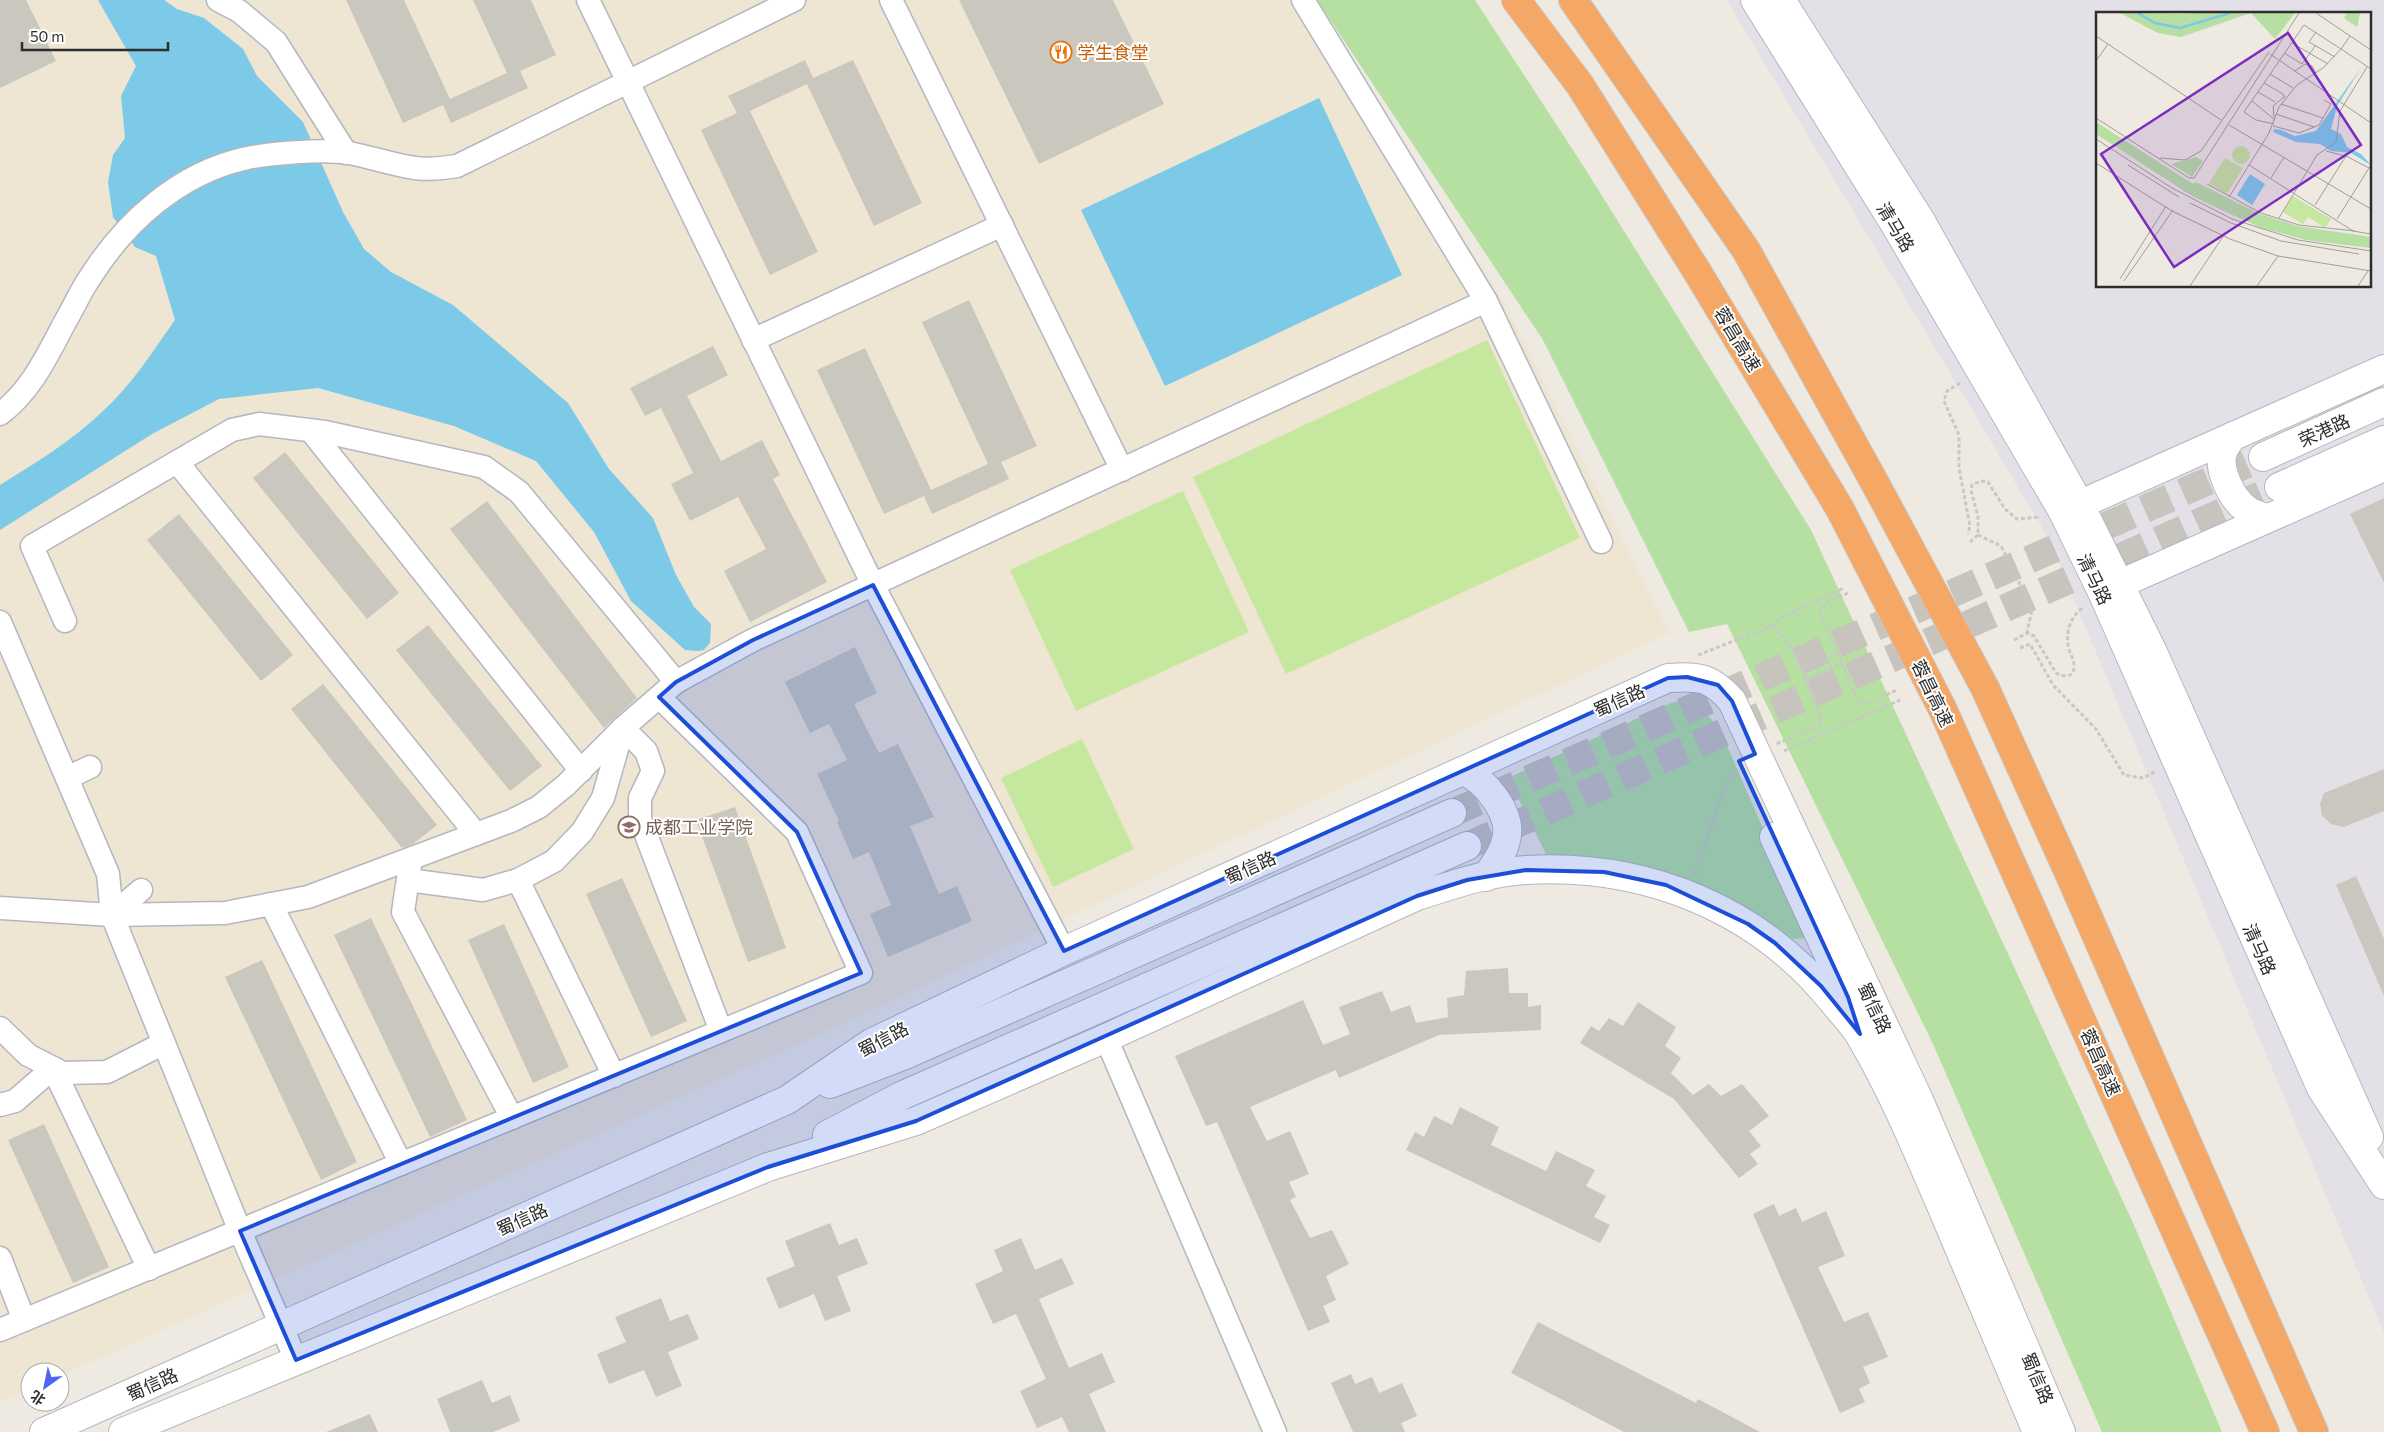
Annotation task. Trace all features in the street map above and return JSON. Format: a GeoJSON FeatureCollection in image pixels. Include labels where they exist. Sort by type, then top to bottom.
{"type":"FeatureCollection","features":[{"type":"Feature","properties":{"kind":"highway","name":"蓉昌高速"},"geometry":{"type":"LineString","coordinates":[[1516,0],[1585,93],[1698,273],[1840,509],[1943,710],[2265,1432]]}},
{"type":"Feature","properties":{"kind":"highway"},"geometry":{"type":"LineString","coordinates":[[1573,0],[1746,250],[1876,485],[1985,688],[2072,880],[2314,1432]]}},
{"type":"Feature","properties":{"kind":"main road","name":"清马路"},"geometry":{"type":"LineString","coordinates":[[1755,0],[1894,223],[1980,371],[2071,508]]}},
{"type":"Feature","properties":{"kind":"main road","name":"清马路"},"geometry":{"type":"LineString","coordinates":[[1781,0],[1921,221],[2071,508],[2111,588],[2384,1170]]}},
{"type":"Feature","properties":{"kind":"main road"},"geometry":{"type":"LineString","coordinates":[[2071,508],[2384,369]]}},
{"type":"Feature","properties":{"kind":"main road","name":"荣港路"},"geometry":{"type":"LineString","coordinates":[[2263,457],[2384,402]]}},
{"type":"Feature","properties":{"kind":"main road"},"geometry":{"type":"LineString","coordinates":[[2233,436],[2224,450],[2222,466],[2228,482],[2234,496],[2245,508],[2267,518]]}},
{"type":"Feature","properties":{"kind":"main road","name":"荣港路"},"geometry":{"type":"LineString","coordinates":[[2279,487],[2384,440]]}},
{"type":"Feature","properties":{"kind":"main road"},"geometry":{"type":"LineString","coordinates":[[2111,588],[2384,466]]}},
{"type":"Feature","properties":{"kind":"main road","name":"清马路"},"geometry":{"type":"LineString","coordinates":[[2111,588],[2177,762],[2321,1088],[2384,1185]]}},
{"type":"Feature","properties":{"kind":"main road","name":"蜀信路"},"geometry":{"type":"LineString","coordinates":[[44,1432],[787,1100],[871,1043],[1064,951],[1668,678],[1688,677],[1709,681],[1718,685],[1732,701],[1755,754],[1919,1100],[2061,1432]]}},
{"type":"Feature","properties":{"kind":"main road"},"geometry":{"type":"LineString","coordinates":[[1755,754],[1739,761],[1848,997],[1860,1034]]}},
{"type":"Feature","properties":{"kind":"main road"},"geometry":{"type":"LineString","coordinates":[[1463,771],[1482,783],[1496,799],[1508,834],[1501,855],[1486,877]]}},
{"type":"Feature","properties":{"kind":"main road"},"geometry":{"type":"LineString","coordinates":[[787,1100],[905,1055],[1452,813]]}},
{"type":"Feature","properties":{"kind":"main road"},"geometry":{"type":"LineString","coordinates":[[768,1167],[901,1096],[1467,846]]}},
{"type":"Feature","properties":{"kind":"main road","name":"蜀信路"},"geometry":{"type":"LineString","coordinates":[[123,1432],[768,1167],[916,1121],[1106,1038],[1417,896],[1467,880],[1526,870],[1604,872],[1666,885],[1748,924],[1775,943],[1821,986],[1860,1034],[1911,1135],[2037,1432]]}},
{"type":"Feature","properties":{"kind":"street"},"geometry":{"type":"LineString","coordinates":[[218,0],[239,11],[276,42],[346,153]]}},
{"type":"Feature","properties":{"kind":"street"},"geometry":{"type":"LineString","coordinates":[[588,0],[626,82],[873,585],[1064,951]]}},
{"type":"Feature","properties":{"kind":"street"},"geometry":{"type":"LineString","coordinates":[[0,414],[28,387],[90,276],[105,255],[136,220],[164,196],[200,172],[243,159],[282,153],[346,153],[415,168],[433,169],[457,166],[794,0]]}},
{"type":"Feature","properties":{"kind":"street"},"geometry":{"type":"LineString","coordinates":[[891,0],[1122,470]]}},
{"type":"Feature","properties":{"kind":"street"},"geometry":{"type":"LineString","coordinates":[[1303,0],[1486,301],[1601,542]]}},
{"type":"Feature","properties":{"kind":"street"},"geometry":{"type":"LineString","coordinates":[[753,340],[1002,225]]}},
{"type":"Feature","properties":{"kind":"street"},"geometry":{"type":"LineString","coordinates":[[0,908],[112,915],[225,913],[308,896],[410,870],[476,834],[511,821],[539,807],[581,770],[623,728],[676,682],[753,640],[1486,301]]}},
{"type":"Feature","properties":{"kind":"street"},"geometry":{"type":"LineString","coordinates":[[65,621],[32,546],[232,430],[259,424],[311,431],[484,467],[519,492],[676,682]]}},
{"type":"Feature","properties":{"kind":"street"},"geometry":{"type":"LineString","coordinates":[[311,431],[581,770]]}},
{"type":"Feature","properties":{"kind":"street"},"geometry":{"type":"LineString","coordinates":[[177,462],[476,834]]}},
{"type":"Feature","properties":{"kind":"street"},"geometry":{"type":"LineString","coordinates":[[0,622],[108,874],[112,915],[240,1231],[296,1360]]}},
{"type":"Feature","properties":{"kind":"street"},"geometry":{"type":"LineString","coordinates":[[0,1330],[860,973],[798,832],[658,697]]}},
{"type":"Feature","properties":{"kind":"street"},"geometry":{"type":"LineString","coordinates":[[410,870],[483,890],[518,880],[554,861],[582,832],[603,798],[623,728]]}},
{"type":"Feature","properties":{"kind":"street"},"geometry":{"type":"LineString","coordinates":[[623,728],[646,751],[652,771],[640,798],[640,819],[721,1031]]}},
{"type":"Feature","properties":{"kind":"street"},"geometry":{"type":"LineString","coordinates":[[66,778],[90,768]]}},
{"type":"Feature","properties":{"kind":"street"},"geometry":{"type":"LineString","coordinates":[[410,870],[403,912],[512,1118]]}},
{"type":"Feature","properties":{"kind":"street"},"geometry":{"type":"LineString","coordinates":[[518,880],[614,1076]]}},
{"type":"Feature","properties":{"kind":"street"},"geometry":{"type":"LineString","coordinates":[[112,915],[141,890]]}},
{"type":"Feature","properties":{"kind":"street"},"geometry":{"type":"LineString","coordinates":[[272,904],[401,1164]]}},
{"type":"Feature","properties":{"kind":"street"},"geometry":{"type":"LineString","coordinates":[[0,1028],[28,1055],[63,1073],[107,1072],[164,1043]]}},
{"type":"Feature","properties":{"kind":"street"},"geometry":{"type":"LineString","coordinates":[[1106,1038],[1275,1432]]}},
{"type":"Feature","properties":{"kind":"street"},"geometry":{"type":"LineString","coordinates":[[0,1105],[15,1101],[53,1068]]}},
{"type":"Feature","properties":{"kind":"street"},"geometry":{"type":"LineString","coordinates":[[53,1068],[148,1269]]}},
{"type":"Feature","properties":{"kind":"street"},"geometry":{"type":"LineString","coordinates":[[0,1258],[24,1320]]}},
{"type":"Feature","properties":{"kind":"path"},"geometry":{"type":"LineString","coordinates":[[1968,534],[1970,526],[1959,468],[1959,435],[1944,401],[1946,391],[1980,371]]}},
{"type":"Feature","properties":{"kind":"path"},"geometry":{"type":"LineString","coordinates":[[1970,542],[1978,535],[1978,517],[1970,490],[1972,485],[1980,481],[1988,482],[2005,509],[2017,519],[2026,520],[2071,508]]}},
{"type":"Feature","properties":{"kind":"path"},"geometry":{"type":"LineString","coordinates":[[1978,535],[2001,546],[2032,610],[2027,633],[2014,640]]}},
{"type":"Feature","properties":{"kind":"path"},"geometry":{"type":"LineString","coordinates":[[1694,656],[1772,626],[1778,619],[1844,588]]}},
{"type":"Feature","properties":{"kind":"path"},"geometry":{"type":"LineString","coordinates":[[2027,633],[2034,636],[2056,673],[2061,676],[2070,675],[2073,672],[2074,665],[2068,645],[2070,624],[2075,613],[2111,588]]}},
{"type":"Feature","properties":{"kind":"path"},"geometry":{"type":"LineString","coordinates":[[1848,593],[1826,603],[1820,612],[1837,654],[1861,703],[1866,704],[1897,690]]}},
{"type":"Feature","properties":{"kind":"path"},"geometry":{"type":"LineString","coordinates":[[1755,754],[1821,724],[1801,670],[1782,634],[1772,626]]}},
{"type":"Feature","properties":{"kind":"path"},"geometry":{"type":"LineString","coordinates":[[2020,648],[2030,644],[2053,684],[2096,729],[2124,775],[2143,778],[2177,762]]}},
{"type":"Feature","properties":{"kind":"path"},"geometry":{"type":"LineString","coordinates":[[1801,670],[1837,654]]}},
{"type":"Feature","properties":{"kind":"path"},"geometry":{"type":"LineString","coordinates":[[1805,679],[1842,663]]}},
{"type":"Feature","properties":{"kind":"path"},"geometry":{"type":"LineString","coordinates":[[1784,751],[1900,700]]}},
{"type":"Feature","properties":{"kind":"path"},"geometry":{"type":"LineString","coordinates":[[1692,882],[1729,777],[1737,775]]}},
{"type":"Feature","properties":{"kind":"highlighted area"},"geometry":{"type":"Polygon","coordinates":[[[873,585],[1064,951],[1668,678],[1687,677],[1718,685],[1732,701],[1755,754],[1739,761],[1848,997],[1860,1034],[1821,986],[1775,943],[1748,924],[1666,885],[1604,872],[1526,870],[1467,880],[1417,896],[916,1121],[768,1167],[296,1360],[240,1231],[861,973],[797,832],[659,697],[676,682],[753,640],[873,585]]]}},
{"type":"Feature","properties":{"kind":"shaded area","name":"成都工业学院"},"geometry":{"type":"Polygon","coordinates":[[[0,0],[1312,0],[1503,300],[1669,633],[849,1021],[70,1372],[70,1362],[20,1362],[20,1393],[0,1402],[0,0]]]}},
{"type":"Feature","properties":{"kind":"shaded area"},"geometry":{"type":"Polygon","coordinates":[[[1727,0],[2384,0],[2384,1333],[2046,534],[1727,0]]]}},
{"type":"Feature","properties":{"kind":"green space"},"geometry":{"type":"Polygon","coordinates":[[[1317,0],[1475,0],[1584,167],[1811,530],[2134,1225],[2222,1432],[2102,1432],[1933,1044],[1727,624],[1689,632],[1543,340],[1317,0]]]}},
{"type":"Feature","properties":{"kind":"green space"},"geometry":{"type":"Polygon","coordinates":[[[1487,340],[1580,538],[1286,674],[1193,477],[1487,340]]]}},
{"type":"Feature","properties":{"kind":"green space"},"geometry":{"type":"Polygon","coordinates":[[[1183,491],[1249,632],[1076,711],[1010,570],[1183,491]]]}},
{"type":"Feature","properties":{"kind":"green space"},"geometry":{"type":"Polygon","coordinates":[[[1693,697],[1720,730],[1811,938],[1790,939],[1696,883],[1610,860],[1546,854],[1508,778],[1671,703],[1693,697]]]}},
{"type":"Feature","properties":{"kind":"green space"},"geometry":{"type":"Polygon","coordinates":[[[1082,739],[1134,849],[1053,887],[1001,778],[1082,739]]]}},
{"type":"Feature","properties":{"kind":"water"},"geometry":{"type":"Polygon","coordinates":[[[98,0],[164,0],[177,9],[204,18],[243,49],[257,76],[303,122],[343,212],[364,249],[391,272],[453,305],[568,403],[609,469],[653,518],[676,575],[694,607],[711,624],[710,643],[704,650],[685,650],[631,601],[594,532],[536,461],[454,426],[318,388],[219,399],[152,434],[0,530],[0,485],[66,442],[113,402],[132,380],[175,320],[156,256],[135,247],[113,217],[108,182],[113,155],[125,138],[121,96],[136,66],[98,0]]]}},
{"type":"Feature","properties":{"kind":"water"},"geometry":{"type":"Polygon","coordinates":[[[1319,98],[1402,275],[1165,386],[1081,210],[1319,98]]]}},
{"type":"Feature","properties":{"kind":"building"},"geometry":{"type":"Polygon","coordinates":[[[0,0],[26,0],[56,61],[0,88],[0,0]]]}},
{"type":"Feature","properties":{"kind":"building"},"geometry":{"type":"Polygon","coordinates":[[[346,0],[404,0],[450,99],[507,73],[473,0],[531,0],[556,55],[520,71],[528,88],[451,123],[443,105],[403,123],[346,0]]]}},
{"type":"Feature","properties":{"kind":"building","name":"学生食堂"},"geometry":{"type":"Polygon","coordinates":[[[959,0],[1113,0],[1164,104],[1039,164],[959,0]]]}},
{"type":"Feature","properties":{"kind":"building"},"geometry":{"type":"Polygon","coordinates":[[[805,60],[813,78],[853,60],[922,203],[874,226],[807,84],[750,111],[818,252],[770,275],[701,130],[737,113],[728,96],[805,60]]]}},
{"type":"Feature","properties":{"kind":"building"},"geometry":{"type":"Polygon","coordinates":[[[969,300],[1037,446],[1001,462],[1009,479],[932,514],[924,496],[884,514],[817,370],[865,348],[931,490],[988,464],[922,322],[969,300]]]}},
{"type":"Feature","properties":{"kind":"building"},"geometry":{"type":"Polygon","coordinates":[[[713,346],[728,375],[687,396],[721,461],[762,440],[780,475],[773,479],[827,582],[750,622],[724,571],[766,549],[738,497],[690,521],[671,484],[693,473],[661,408],[645,416],[630,388],[713,346]]]}},
{"type":"Feature","properties":{"kind":"building"},"geometry":{"type":"Polygon","coordinates":[[[285,452],[399,593],[367,619],[253,478],[285,452]]]}},
{"type":"Feature","properties":{"kind":"building"},"geometry":{"type":"Polygon","coordinates":[[[2384,498],[2384,583],[2350,514],[2384,498]]]}},
{"type":"Feature","properties":{"kind":"building"},"geometry":{"type":"Polygon","coordinates":[[[487,501],[637,698],[604,728],[450,529],[487,501]]]}},
{"type":"Feature","properties":{"kind":"building"},"geometry":{"type":"Polygon","coordinates":[[[179,514],[293,655],[261,681],[147,540],[179,514]]]}},
{"type":"Feature","properties":{"kind":"building"},"geometry":{"type":"Polygon","coordinates":[[[428,625],[542,766],[510,791],[396,650],[428,625]]]}},
{"type":"Feature","properties":{"kind":"building"},"geometry":{"type":"Polygon","coordinates":[[[855,647],[877,693],[854,704],[879,753],[898,744],[934,817],[910,826],[939,894],[957,886],[972,921],[888,957],[870,914],[891,905],[869,852],[853,859],[837,822],[839,821],[817,774],[847,760],[829,724],[810,733],[785,682],[855,647]]]}},
{"type":"Feature","properties":{"kind":"building"},"geometry":{"type":"Polygon","coordinates":[[[323,684],[437,825],[413,844],[402,848],[291,709],[323,684]]]}},
{"type":"Feature","properties":{"kind":"building"},"geometry":{"type":"Polygon","coordinates":[[[2384,769],[2384,811],[2344,827],[2331,824],[2322,816],[2320,804],[2324,793],[2384,769]]]}},
{"type":"Feature","properties":{"kind":"building"},"geometry":{"type":"Polygon","coordinates":[[[735,807],[786,948],[748,962],[696,820],[735,807]]]}},
{"type":"Feature","properties":{"kind":"building"},"geometry":{"type":"Polygon","coordinates":[[[2356,876],[2384,939],[2384,996],[2336,885],[2356,876]]]}},
{"type":"Feature","properties":{"kind":"building"},"geometry":{"type":"Polygon","coordinates":[[[622,878],[687,1021],[651,1037],[586,894],[622,878]]]}},
{"type":"Feature","properties":{"kind":"building"},"geometry":{"type":"Polygon","coordinates":[[[371,918],[467,1120],[430,1137],[334,935],[371,918]]]}},
{"type":"Feature","properties":{"kind":"building"},"geometry":{"type":"Polygon","coordinates":[[[504,924],[569,1067],[533,1083],[468,940],[504,924]]]}},
{"type":"Feature","properties":{"kind":"building"},"geometry":{"type":"Polygon","coordinates":[[[262,960],[357,1162],[321,1180],[225,977],[262,960]]]}},
{"type":"Feature","properties":{"kind":"building"},"geometry":{"type":"Polygon","coordinates":[[[1508,968],[1509,993],[1528,993],[1528,1007],[1541,1005],[1541,1030],[1439,1035],[1339,1078],[1336,1070],[1250,1107],[1267,1141],[1290,1131],[1309,1174],[1289,1182],[1296,1197],[1290,1200],[1310,1238],[1332,1230],[1349,1264],[1326,1276],[1336,1300],[1323,1306],[1330,1322],[1308,1331],[1217,1122],[1206,1126],[1175,1056],[1303,1000],[1323,1045],[1350,1034],[1339,1007],[1382,991],[1391,1012],[1410,1005],[1416,1023],[1448,1017],[1447,998],[1464,995],[1466,971],[1508,968]]]}},
{"type":"Feature","properties":{"kind":"building"},"geometry":{"type":"Polygon","coordinates":[[[1638,1002],[1676,1027],[1665,1046],[1681,1058],[1671,1073],[1693,1095],[1709,1084],[1721,1096],[1742,1084],[1769,1116],[1749,1131],[1761,1146],[1750,1154],[1758,1164],[1739,1178],[1674,1099],[1580,1043],[1591,1026],[1599,1031],[1609,1018],[1623,1026],[1638,1002]]]}},
{"type":"Feature","properties":{"kind":"building"},"geometry":{"type":"Polygon","coordinates":[[[1460,1107],[1499,1127],[1491,1145],[1546,1171],[1556,1151],[1595,1170],[1586,1186],[1606,1196],[1594,1217],[1610,1225],[1600,1243],[1406,1150],[1415,1132],[1424,1137],[1434,1116],[1452,1125],[1460,1107]]]}},
{"type":"Feature","properties":{"kind":"building"},"geometry":{"type":"Polygon","coordinates":[[[44,1124],[109,1267],[73,1283],[8,1140],[44,1124]]]}},
{"type":"Feature","properties":{"kind":"building"},"geometry":{"type":"Polygon","coordinates":[[[1774,1204],[1779,1216],[1796,1208],[1802,1222],[1826,1211],[1845,1256],[1818,1267],[1844,1322],[1868,1312],[1888,1357],[1863,1367],[1870,1383],[1859,1389],[1865,1402],[1840,1413],[1753,1214],[1774,1204]]]}},
{"type":"Feature","properties":{"kind":"building"},"geometry":{"type":"Polygon","coordinates":[[[830,1223],[839,1245],[857,1238],[868,1264],[837,1276],[851,1311],[825,1321],[814,1294],[779,1309],[766,1278],[795,1266],[785,1241],[830,1223]]]}},
{"type":"Feature","properties":{"kind":"building"},"geometry":{"type":"Polygon","coordinates":[[[1021,1238],[1035,1270],[1062,1258],[1074,1284],[1039,1299],[1069,1368],[1102,1353],[1115,1382],[1089,1394],[1106,1432],[1069,1432],[1062,1417],[1037,1428],[1020,1391],[1046,1379],[1016,1314],[993,1324],[975,1284],[1003,1271],[994,1250],[1021,1238]]]}},
{"type":"Feature","properties":{"kind":"building"},"geometry":{"type":"Polygon","coordinates":[[[661,1298],[670,1321],[688,1314],[699,1339],[668,1352],[682,1386],[656,1397],[644,1370],[609,1384],[597,1354],[626,1342],[615,1317],[661,1298]]]}},
{"type":"Feature","properties":{"kind":"building"},"geometry":{"type":"Polygon","coordinates":[[[1538,1322],[1696,1403],[1698,1399],[1760,1432],[1624,1432],[1511,1373],[1538,1322]]]}},
{"type":"Feature","properties":{"kind":"building"},"geometry":{"type":"Polygon","coordinates":[[[1351,1374],[1355,1384],[1372,1377],[1379,1393],[1402,1383],[1417,1416],[1401,1423],[1405,1432],[1353,1432],[1331,1383],[1351,1374]]]}},
{"type":"Feature","properties":{"kind":"building"},"geometry":{"type":"Polygon","coordinates":[[[482,1380],[492,1403],[510,1395],[520,1421],[493,1432],[450,1432],[437,1399],[482,1380]]]}},
{"type":"Feature","properties":{"kind":"building"},"geometry":{"type":"Polygon","coordinates":[[[370,1414],[378,1432],[326,1432],[370,1414]]]}},
{"type":"Feature","properties":{"kind":"tunnel"},"geometry":{"type":"LineString","coordinates":[[1452,813],[2263,457]]}},
{"type":"Feature","properties":{"kind":"tunnel"},"geometry":{"type":"LineString","coordinates":[[1467,846],[2279,487]]}},
{"type":"Feature","properties":{"kind":"place","name":"学生食堂"},"geometry":{"type":"Point","coordinates":[1061,52]}},
{"type":"Feature","properties":{"kind":"place","name":"成都工业学院"},"geometry":{"type":"Point","coordinates":[629,827]}}]}
